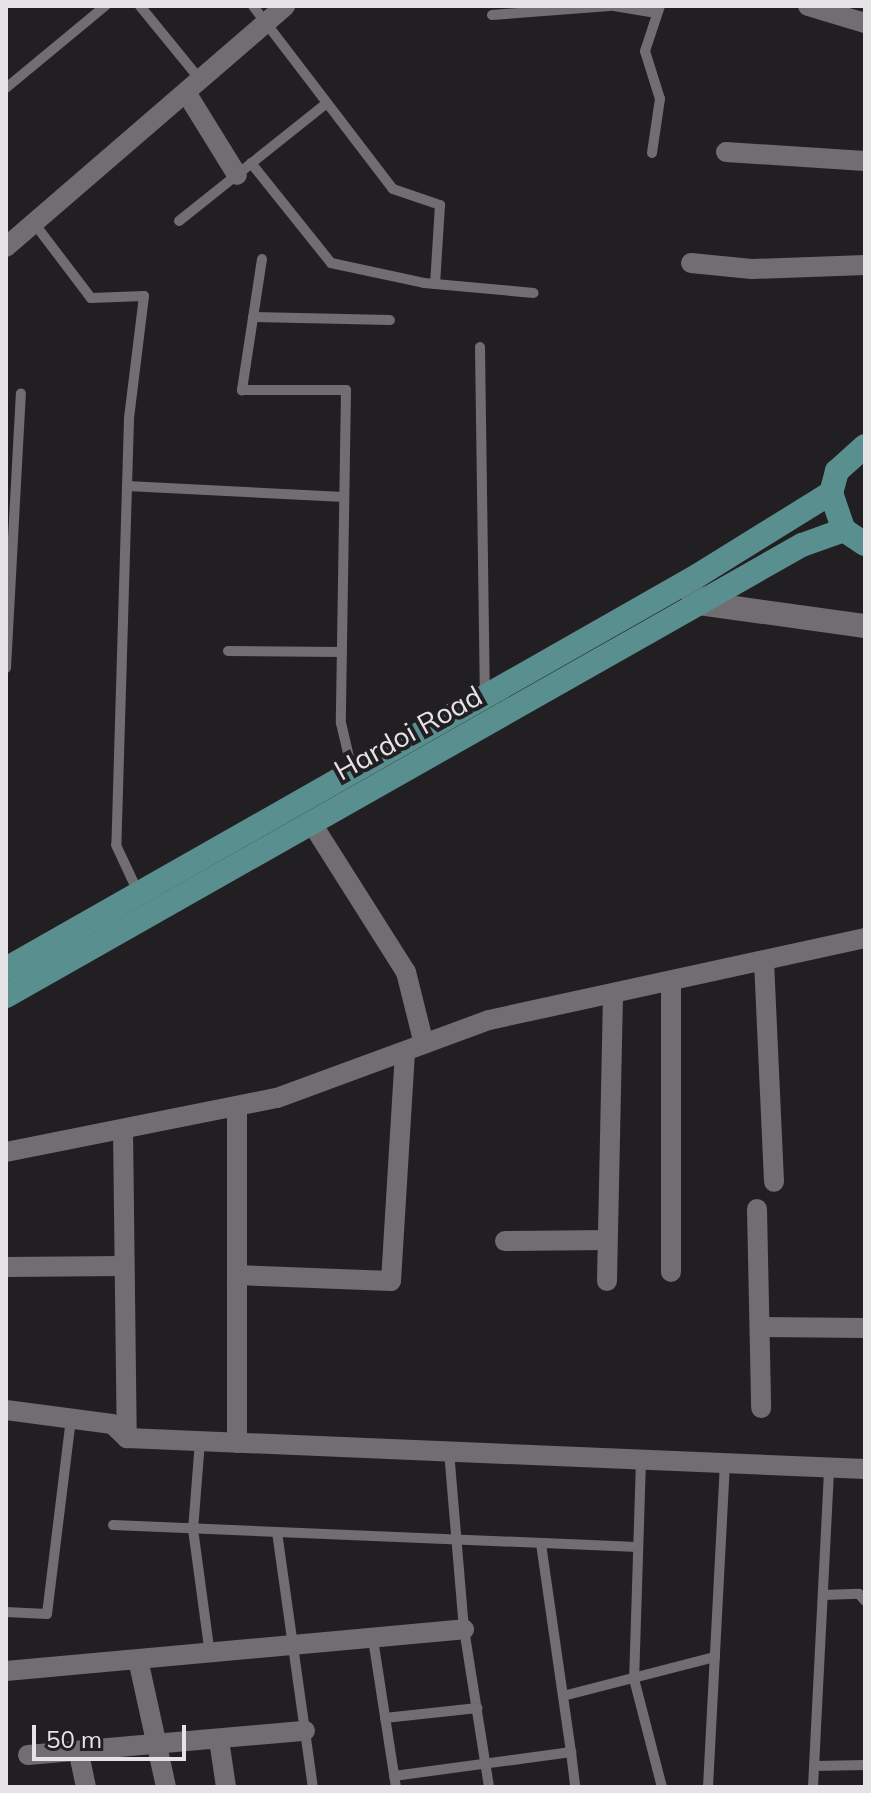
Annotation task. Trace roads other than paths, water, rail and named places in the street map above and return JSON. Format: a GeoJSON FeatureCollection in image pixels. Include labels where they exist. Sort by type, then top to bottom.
{"type":"FeatureCollection","features":[{"type":"Feature","properties":{"kind":"main road"},"geometry":{"type":"LineString","coordinates":[[865,446],[837,471],[831,493],[844,530],[865,544]]}},
{"type":"Feature","properties":{"kind":"main road","name":"Hardoi Road"},"geometry":{"type":"LineString","coordinates":[[6,996],[311,822],[358,782],[485,697],[685,582],[831,493]]}},
{"type":"Feature","properties":{"kind":"main road","name":"Hardoi Road"},"geometry":{"type":"LineString","coordinates":[[6,969],[138,894],[844,530]]}},
{"type":"Feature","properties":{"kind":"street"},"geometry":{"type":"LineString","coordinates":[[6,247],[195,88],[285,6]]}},
{"type":"Feature","properties":{"kind":"street"},"geometry":{"type":"LineString","coordinates":[[808,6],[865,23]]}},
{"type":"Feature","properties":{"kind":"street"},"geometry":{"type":"LineString","coordinates":[[195,88],[244,169]]}},
{"type":"Feature","properties":{"kind":"street"},"geometry":{"type":"LineString","coordinates":[[726,152],[865,161]]}},
{"type":"Feature","properties":{"kind":"street"},"geometry":{"type":"LineString","coordinates":[[691,263],[752,269],[865,265]]}},
{"type":"Feature","properties":{"kind":"street"},"geometry":{"type":"LineString","coordinates":[[685,582],[699,603],[865,626]]}},
{"type":"Feature","properties":{"kind":"street"},"geometry":{"type":"LineString","coordinates":[[237,1275],[391,1281],[414,1047],[406,972],[311,822]]}},
{"type":"Feature","properties":{"kind":"street"},"geometry":{"type":"LineString","coordinates":[[6,1152],[237,1106],[489,1020],[865,938]]}},
{"type":"Feature","properties":{"kind":"street"},"geometry":{"type":"LineString","coordinates":[[764,961],[774,1182]]}},
{"type":"Feature","properties":{"kind":"street"},"geometry":{"type":"LineString","coordinates":[[671,981],[671,1272]]}},
{"type":"Feature","properties":{"kind":"street"},"geometry":{"type":"LineString","coordinates":[[607,1281],[613,994]]}},
{"type":"Feature","properties":{"kind":"street"},"geometry":{"type":"LineString","coordinates":[[237,1106],[237,1443]]}},
{"type":"Feature","properties":{"kind":"street"},"geometry":{"type":"LineString","coordinates":[[123,1129],[127,1438]]}},
{"type":"Feature","properties":{"kind":"street"},"geometry":{"type":"LineString","coordinates":[[757,1209],[761,1408]]}},
{"type":"Feature","properties":{"kind":"street"},"geometry":{"type":"LineString","coordinates":[[505,1241],[607,1240]]}},
{"type":"Feature","properties":{"kind":"street"},"geometry":{"type":"LineString","coordinates":[[6,1267],[124,1266]]}},
{"type":"Feature","properties":{"kind":"street"},"geometry":{"type":"LineString","coordinates":[[761,1327],[865,1328]]}},
{"type":"Feature","properties":{"kind":"street"},"geometry":{"type":"LineString","coordinates":[[6,1410],[112,1424],[127,1438],[865,1469]]}},
{"type":"Feature","properties":{"kind":"street"},"geometry":{"type":"LineString","coordinates":[[6,1671],[139,1664],[464,1629]]}},
{"type":"Feature","properties":{"kind":"street"},"geometry":{"type":"LineString","coordinates":[[139,1664],[166,1787]]}},
{"type":"Feature","properties":{"kind":"street"},"geometry":{"type":"LineString","coordinates":[[28,1755],[79,1754],[305,1731]]}},
{"type":"Feature","properties":{"kind":"street"},"geometry":{"type":"LineString","coordinates":[[219,1740],[226,1787]]}},
{"type":"Feature","properties":{"kind":"street"},"geometry":{"type":"LineString","coordinates":[[79,1754],[86,1787]]}},
{"type":"Feature","properties":{"kind":"lane"},"geometry":{"type":"LineString","coordinates":[[6,88],[105,6]]}},
{"type":"Feature","properties":{"kind":"lane"},"geometry":{"type":"LineString","coordinates":[[140,6],[195,88]]}},
{"type":"Feature","properties":{"kind":"lane"},"geometry":{"type":"LineString","coordinates":[[253,6],[393,189],[440,205],[435,284]]}},
{"type":"Feature","properties":{"kind":"lane"},"geometry":{"type":"LineString","coordinates":[[492,15],[612,6],[658,10],[645,51],[660,99],[652,153]]}},
{"type":"Feature","properties":{"kind":"lane"},"geometry":{"type":"LineString","coordinates":[[179,221],[327,103]]}},
{"type":"Feature","properties":{"kind":"lane"},"geometry":{"type":"LineString","coordinates":[[244,169],[331,263],[435,284],[534,293]]}},
{"type":"Feature","properties":{"kind":"lane"},"geometry":{"type":"LineString","coordinates":[[34,223],[91,298],[144,296],[127,486],[116,845],[138,894]]}},
{"type":"Feature","properties":{"kind":"lane"},"geometry":{"type":"LineString","coordinates":[[262,259],[242,390],[346,390],[341,723],[358,782]]}},
{"type":"Feature","properties":{"kind":"lane"},"geometry":{"type":"LineString","coordinates":[[253,317],[390,320]]}},
{"type":"Feature","properties":{"kind":"lane"},"geometry":{"type":"LineString","coordinates":[[480,347],[485,697]]}},
{"type":"Feature","properties":{"kind":"lane"},"geometry":{"type":"LineString","coordinates":[[6,668],[21,393]]}},
{"type":"Feature","properties":{"kind":"lane"},"geometry":{"type":"LineString","coordinates":[[127,486],[344,497]]}},
{"type":"Feature","properties":{"kind":"lane"},"geometry":{"type":"LineString","coordinates":[[228,651],[342,652]]}},
{"type":"Feature","properties":{"kind":"lane"},"geometry":{"type":"LineString","coordinates":[[6,1612],[47,1614],[71,1419]]}},
{"type":"Feature","properties":{"kind":"lane"},"geometry":{"type":"LineString","coordinates":[[200,1441],[193,1529],[210,1656]]}},
{"type":"Feature","properties":{"kind":"lane"},"geometry":{"type":"LineString","coordinates":[[449,1451],[464,1629],[489,1787]]}},
{"type":"Feature","properties":{"kind":"lane"},"geometry":{"type":"LineString","coordinates":[[641,1460],[634,1679],[662,1787]]}},
{"type":"Feature","properties":{"kind":"lane"},"geometry":{"type":"LineString","coordinates":[[708,1787],[725,1463]]}},
{"type":"Feature","properties":{"kind":"lane"},"geometry":{"type":"LineString","coordinates":[[813,1787],[829,1467]]}},
{"type":"Feature","properties":{"kind":"lane"},"geometry":{"type":"LineString","coordinates":[[113,1525],[638,1547]]}},
{"type":"Feature","properties":{"kind":"lane"},"geometry":{"type":"LineString","coordinates":[[277,1532],[313,1787]]}},
{"type":"Feature","properties":{"kind":"lane"},"geometry":{"type":"LineString","coordinates":[[541,1543],[575,1787]]}},
{"type":"Feature","properties":{"kind":"lane"},"geometry":{"type":"LineString","coordinates":[[823,1595],[859,1594],[865,1601]]}},
{"type":"Feature","properties":{"kind":"lane"},"geometry":{"type":"LineString","coordinates":[[373,1639],[395,1782],[571,1752]]}},
{"type":"Feature","properties":{"kind":"lane"},"geometry":{"type":"LineString","coordinates":[[563,1696],[715,1657]]}},
{"type":"Feature","properties":{"kind":"lane"},"geometry":{"type":"LineString","coordinates":[[385,1718],[477,1708]]}},
{"type":"Feature","properties":{"kind":"lane"},"geometry":{"type":"LineString","coordinates":[[814,1766],[865,1765]]}}]}
